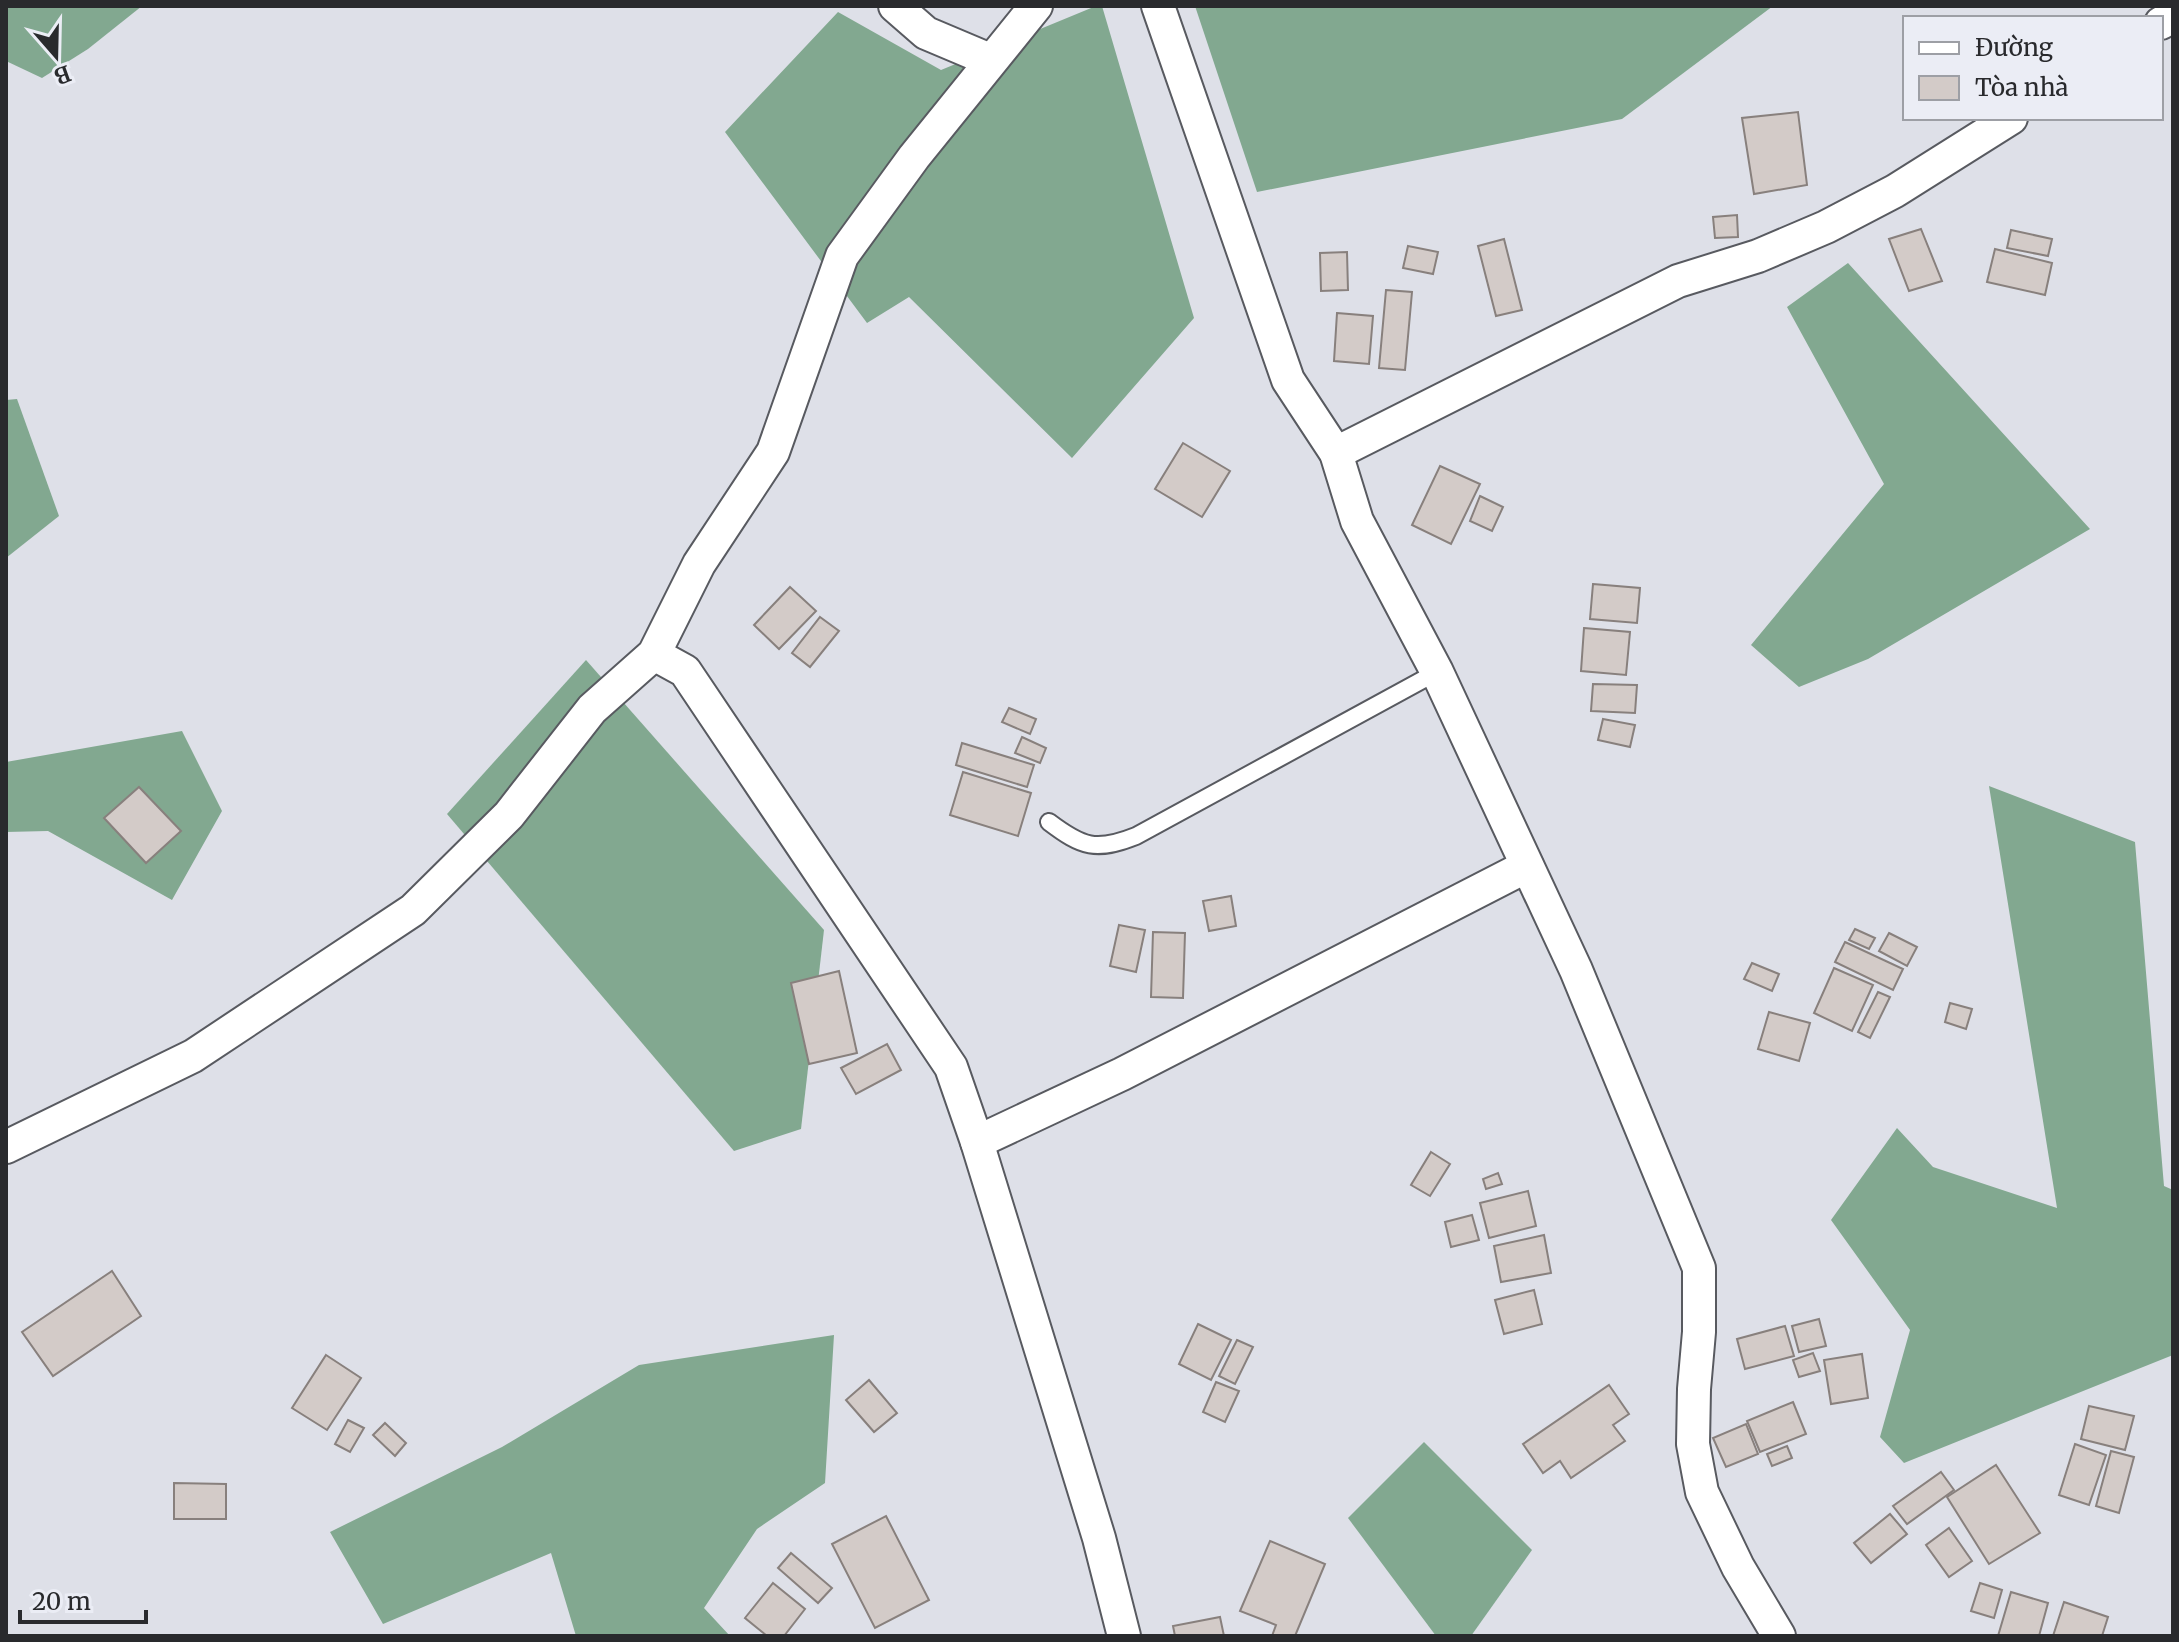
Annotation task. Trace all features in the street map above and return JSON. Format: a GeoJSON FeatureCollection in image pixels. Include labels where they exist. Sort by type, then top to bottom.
{"type":"FeatureCollection","features":[{"type":"Feature","properties":{"kind":"street"},"geometry":{"type":"LineString","coordinates":[[895,6],[926,33],[990,60]]}},
{"type":"Feature","properties":{"kind":"street"},"geometry":{"type":"LineString","coordinates":[[6,1147],[193,1056],[413,910],[509,815],[592,709],[654,654],[699,564],[773,452],[842,256],[914,157],[1036,6]]}},
{"type":"Feature","properties":{"kind":"street"},"geometry":{"type":"LineString","coordinates":[[1158,6],[1288,380],[1336,453],[1357,521],[1437,672],[1576,970],[1699,1268],[1693,1444],[1702,1492],[1738,1567],[1779,1636]]}},
{"type":"Feature","properties":{"kind":"street"},"geometry":{"type":"LineString","coordinates":[[1336,453],[1678,281],[1758,256],[1826,227],[1895,191],[2008,120]]}},
{"type":"Feature","properties":{"kind":"street"},"geometry":{"type":"LineString","coordinates":[[654,654],[685,671],[951,1067],[1099,1538],[1124,1636]]}},
{"type":"Feature","properties":{"kind":"street"},"geometry":{"type":"LineString","coordinates":[[977,1142],[1122,1074],[1527,866]]}},
{"type":"Feature","properties":{"kind":"lane"},"geometry":{"type":"LineString","coordinates":[[1049,822],[1084,845],[1101,847],[1118,844],[1437,672]]}},
{"type":"Feature","properties":{"kind":"green space"},"geometry":{"type":"Polygon","coordinates":[[[6,6],[142,6],[88,49],[42,78],[6,61],[6,6]]]}},
{"type":"Feature","properties":{"kind":"green space"},"geometry":{"type":"Polygon","coordinates":[[[1102,6],[1194,318],[1072,458],[909,297],[867,323],[725,132],[838,12],[941,70],[1102,6]]]}},
{"type":"Feature","properties":{"kind":"green space"},"geometry":{"type":"Polygon","coordinates":[[[1195,6],[1773,6],[1622,119],[1257,192],[1195,6]]]}},
{"type":"Feature","properties":{"kind":"green space"},"geometry":{"type":"Polygon","coordinates":[[[1848,263],[2090,529],[1868,659],[1799,687],[1751,645],[1884,484],[1787,307],[1848,263]]]}},
{"type":"Feature","properties":{"kind":"green space"},"geometry":{"type":"Polygon","coordinates":[[[17,399],[59,516],[6,558],[6,400],[17,399]]]}},
{"type":"Feature","properties":{"kind":"green space"},"geometry":{"type":"Polygon","coordinates":[[[586,660],[824,930],[801,1129],[734,1151],[447,814],[586,660]]]}},
{"type":"Feature","properties":{"kind":"green space"},"geometry":{"type":"Polygon","coordinates":[[[182,731],[222,811],[172,900],[48,831],[6,832],[6,762],[182,731]]]}},
{"type":"Feature","properties":{"kind":"green space"},"geometry":{"type":"Polygon","coordinates":[[[1989,786],[2135,842],[2164,1186],[2173,1190],[2173,1355],[1904,1463],[1880,1437],[1910,1330],[1831,1220],[1897,1128],[1933,1167],[2057,1208],[1989,786]]]}},
{"type":"Feature","properties":{"kind":"green space"},"geometry":{"type":"Polygon","coordinates":[[[834,1335],[825,1483],[757,1529],[704,1608],[730,1636],[576,1636],[551,1553],[383,1624],[330,1532],[502,1447],[639,1365],[834,1335]]]}},
{"type":"Feature","properties":{"kind":"green space"},"geometry":{"type":"Polygon","coordinates":[[[1424,1442],[1532,1550],[1471,1636],[1436,1636],[1348,1518],[1424,1442]]]}},
{"type":"Feature","properties":{"kind":"building"},"geometry":{"type":"Polygon","coordinates":[[[1798,112],[1807,185],[1754,194],[1742,118],[1798,112]]]}},
{"type":"Feature","properties":{"kind":"building"},"geometry":{"type":"Polygon","coordinates":[[[1737,215],[1738,237],[1715,238],[1713,217],[1737,215]]]}},
{"type":"Feature","properties":{"kind":"building"},"geometry":{"type":"Polygon","coordinates":[[[1921,229],[1942,281],[1909,291],[1889,239],[1921,229]]]}},
{"type":"Feature","properties":{"kind":"building"},"geometry":{"type":"Polygon","coordinates":[[[2011,230],[2052,239],[2048,256],[2007,248],[2011,230]]]}},
{"type":"Feature","properties":{"kind":"building"},"geometry":{"type":"Polygon","coordinates":[[[1504,239],[1522,310],[1496,316],[1478,246],[1504,239]]]}},
{"type":"Feature","properties":{"kind":"building"},"geometry":{"type":"Polygon","coordinates":[[[1408,246],[1438,252],[1433,274],[1403,268],[1408,246]]]}},
{"type":"Feature","properties":{"kind":"building"},"geometry":{"type":"Polygon","coordinates":[[[1995,249],[2052,263],[2045,295],[1987,282],[1995,249]]]}},
{"type":"Feature","properties":{"kind":"building"},"geometry":{"type":"Polygon","coordinates":[[[1347,252],[1348,290],[1321,291],[1320,253],[1347,252]]]}},
{"type":"Feature","properties":{"kind":"building"},"geometry":{"type":"Polygon","coordinates":[[[1386,290],[1412,292],[1405,370],[1379,368],[1386,290]]]}},
{"type":"Feature","properties":{"kind":"building"},"geometry":{"type":"Polygon","coordinates":[[[1337,313],[1373,316],[1369,364],[1334,361],[1337,313]]]}},
{"type":"Feature","properties":{"kind":"building"},"geometry":{"type":"Polygon","coordinates":[[[1183,443],[1230,471],[1202,517],[1155,489],[1183,443]]]}},
{"type":"Feature","properties":{"kind":"building"},"geometry":{"type":"Polygon","coordinates":[[[1440,466],[1480,484],[1451,544],[1412,525],[1440,466]]]}},
{"type":"Feature","properties":{"kind":"building"},"geometry":{"type":"Polygon","coordinates":[[[1480,496],[1503,507],[1492,531],[1470,521],[1480,496]]]}},
{"type":"Feature","properties":{"kind":"building"},"geometry":{"type":"Polygon","coordinates":[[[1593,584],[1640,588],[1637,623],[1590,619],[1593,584]]]}},
{"type":"Feature","properties":{"kind":"building"},"geometry":{"type":"Polygon","coordinates":[[[790,587],[816,611],[779,649],[754,625],[790,587]]]}},
{"type":"Feature","properties":{"kind":"building"},"geometry":{"type":"Polygon","coordinates":[[[820,617],[839,631],[810,667],[792,653],[820,617]]]}},
{"type":"Feature","properties":{"kind":"building"},"geometry":{"type":"Polygon","coordinates":[[[1584,628],[1630,632],[1626,675],[1581,671],[1584,628]]]}},
{"type":"Feature","properties":{"kind":"building"},"geometry":{"type":"Polygon","coordinates":[[[1593,684],[1637,685],[1635,713],[1591,711],[1593,684]]]}},
{"type":"Feature","properties":{"kind":"building"},"geometry":{"type":"Polygon","coordinates":[[[1009,708],[1036,719],[1030,734],[1002,722],[1009,708]]]}},
{"type":"Feature","properties":{"kind":"building"},"geometry":{"type":"Polygon","coordinates":[[[1603,719],[1635,725],[1630,747],[1598,740],[1603,719]]]}},
{"type":"Feature","properties":{"kind":"building"},"geometry":{"type":"Polygon","coordinates":[[[1022,737],[1046,748],[1040,763],[1015,753],[1022,737]]]}},
{"type":"Feature","properties":{"kind":"building"},"geometry":{"type":"Polygon","coordinates":[[[962,743],[1034,765],[1027,787],[956,765],[962,743]]]}},
{"type":"Feature","properties":{"kind":"building"},"geometry":{"type":"Polygon","coordinates":[[[963,772],[1031,793],[1018,836],[950,815],[963,772]]]}},
{"type":"Feature","properties":{"kind":"building"},"geometry":{"type":"Polygon","coordinates":[[[139,787],[181,831],[146,863],[104,818],[139,787]]]}},
{"type":"Feature","properties":{"kind":"building"},"geometry":{"type":"Polygon","coordinates":[[[1231,896],[1236,926],[1209,931],[1203,901],[1231,896]]]}},
{"type":"Feature","properties":{"kind":"building"},"geometry":{"type":"Polygon","coordinates":[[[1119,925],[1145,930],[1136,972],[1110,966],[1119,925]]]}},
{"type":"Feature","properties":{"kind":"building"},"geometry":{"type":"Polygon","coordinates":[[[1855,929],[1875,938],[1869,949],[1849,940],[1855,929]]]}},
{"type":"Feature","properties":{"kind":"building"},"geometry":{"type":"Polygon","coordinates":[[[1153,932],[1185,933],[1183,998],[1151,997],[1153,932]]]}},
{"type":"Feature","properties":{"kind":"building"},"geometry":{"type":"Polygon","coordinates":[[[1889,933],[1917,947],[1907,966],[1879,951],[1889,933]]]}},
{"type":"Feature","properties":{"kind":"building"},"geometry":{"type":"Polygon","coordinates":[[[1845,942],[1903,969],[1893,990],[1835,962],[1845,942]]]}},
{"type":"Feature","properties":{"kind":"building"},"geometry":{"type":"Polygon","coordinates":[[[1752,963],[1779,974],[1772,991],[1744,979],[1752,963]]]}},
{"type":"Feature","properties":{"kind":"building"},"geometry":{"type":"Polygon","coordinates":[[[1834,968],[1873,985],[1852,1031],[1814,1013],[1834,968]]]}},
{"type":"Feature","properties":{"kind":"building"},"geometry":{"type":"Polygon","coordinates":[[[839,971],[857,1053],[809,1064],[791,983],[839,971]]]}},
{"type":"Feature","properties":{"kind":"building"},"geometry":{"type":"Polygon","coordinates":[[[1878,992],[1890,997],[1870,1038],[1858,1032],[1878,992]]]}},
{"type":"Feature","properties":{"kind":"building"},"geometry":{"type":"Polygon","coordinates":[[[1950,1003],[1972,1009],[1966,1029],[1945,1022],[1950,1003]]]}},
{"type":"Feature","properties":{"kind":"building"},"geometry":{"type":"Polygon","coordinates":[[[1769,1012],[1810,1023],[1799,1061],[1758,1049],[1769,1012]]]}},
{"type":"Feature","properties":{"kind":"building"},"geometry":{"type":"Polygon","coordinates":[[[887,1044],[901,1070],[856,1094],[841,1068],[887,1044]]]}},
{"type":"Feature","properties":{"kind":"building"},"geometry":{"type":"Polygon","coordinates":[[[1431,1152],[1450,1164],[1430,1196],[1411,1185],[1431,1152]]]}},
{"type":"Feature","properties":{"kind":"building"},"geometry":{"type":"Polygon","coordinates":[[[1498,1173],[1502,1184],[1486,1189],[1483,1179],[1498,1173]]]}},
{"type":"Feature","properties":{"kind":"building"},"geometry":{"type":"Polygon","coordinates":[[[1528,1191],[1536,1226],[1489,1238],[1480,1203],[1528,1191]]]}},
{"type":"Feature","properties":{"kind":"building"},"geometry":{"type":"Polygon","coordinates":[[[1472,1215],[1479,1240],[1451,1247],[1445,1222],[1472,1215]]]}},
{"type":"Feature","properties":{"kind":"building"},"geometry":{"type":"Polygon","coordinates":[[[1544,1235],[1551,1273],[1501,1282],[1494,1246],[1544,1235]]]}},
{"type":"Feature","properties":{"kind":"building"},"geometry":{"type":"Polygon","coordinates":[[[112,1271],[141,1316],[53,1376],[22,1332],[112,1271]]]}},
{"type":"Feature","properties":{"kind":"building"},"geometry":{"type":"Polygon","coordinates":[[[1534,1290],[1542,1324],[1504,1334],[1495,1300],[1534,1290]]]}},
{"type":"Feature","properties":{"kind":"building"},"geometry":{"type":"Polygon","coordinates":[[[1819,1319],[1826,1346],[1799,1352],[1792,1326],[1819,1319]]]}},
{"type":"Feature","properties":{"kind":"building"},"geometry":{"type":"Polygon","coordinates":[[[1198,1324],[1231,1340],[1211,1380],[1179,1364],[1198,1324]]]}},
{"type":"Feature","properties":{"kind":"building"},"geometry":{"type":"Polygon","coordinates":[[[1785,1326],[1794,1356],[1745,1369],[1737,1339],[1785,1326]]]}},
{"type":"Feature","properties":{"kind":"building"},"geometry":{"type":"Polygon","coordinates":[[[1237,1340],[1253,1347],[1235,1384],[1219,1376],[1237,1340]]]}},
{"type":"Feature","properties":{"kind":"building"},"geometry":{"type":"Polygon","coordinates":[[[1813,1353],[1820,1371],[1799,1377],[1793,1360],[1813,1353]]]}},
{"type":"Feature","properties":{"kind":"building"},"geometry":{"type":"Polygon","coordinates":[[[1862,1354],[1868,1398],[1831,1404],[1824,1360],[1862,1354]]]}},
{"type":"Feature","properties":{"kind":"building"},"geometry":{"type":"Polygon","coordinates":[[[326,1355],[361,1378],[327,1430],[292,1408],[326,1355]]]}},
{"type":"Feature","properties":{"kind":"building"},"geometry":{"type":"Polygon","coordinates":[[[869,1380],[897,1413],[874,1432],[846,1400],[869,1380]]]}},
{"type":"Feature","properties":{"kind":"building"},"geometry":{"type":"Polygon","coordinates":[[[1216,1382],[1239,1391],[1225,1422],[1203,1412],[1216,1382]]]}},
{"type":"Feature","properties":{"kind":"building"},"geometry":{"type":"Polygon","coordinates":[[[1609,1385],[1629,1414],[1613,1425],[1625,1441],[1571,1478],[1560,1461],[1543,1473],[1523,1444],[1609,1385]]]}},
{"type":"Feature","properties":{"kind":"building"},"geometry":{"type":"Polygon","coordinates":[[[1793,1402],[1806,1434],[1760,1452],[1747,1421],[1793,1402]]]}},
{"type":"Feature","properties":{"kind":"building"},"geometry":{"type":"Polygon","coordinates":[[[2089,1406],[2134,1416],[2125,1450],[2081,1439],[2089,1406]]]}},
{"type":"Feature","properties":{"kind":"building"},"geometry":{"type":"Polygon","coordinates":[[[348,1420],[364,1428],[350,1452],[335,1444],[348,1420]]]}},
{"type":"Feature","properties":{"kind":"building"},"geometry":{"type":"Polygon","coordinates":[[[385,1423],[406,1443],[395,1456],[373,1435],[385,1423]]]}},
{"type":"Feature","properties":{"kind":"building"},"geometry":{"type":"Polygon","coordinates":[[[1746,1424],[1758,1454],[1726,1467],[1713,1438],[1746,1424]]]}},
{"type":"Feature","properties":{"kind":"building"},"geometry":{"type":"Polygon","coordinates":[[[2075,1444],[2106,1455],[2089,1505],[2059,1495],[2075,1444]]]}},
{"type":"Feature","properties":{"kind":"building"},"geometry":{"type":"Polygon","coordinates":[[[1787,1446],[1792,1458],[1772,1466],[1767,1454],[1787,1446]]]}},
{"type":"Feature","properties":{"kind":"building"},"geometry":{"type":"Polygon","coordinates":[[[2111,1451],[2134,1457],[2119,1513],[2096,1506],[2111,1451]]]}},
{"type":"Feature","properties":{"kind":"building"},"geometry":{"type":"Polygon","coordinates":[[[1996,1465],[2040,1533],[1989,1564],[1947,1497],[1996,1465]]]}},
{"type":"Feature","properties":{"kind":"building"},"geometry":{"type":"Polygon","coordinates":[[[1941,1472],[1954,1490],[1907,1524],[1893,1506],[1941,1472]]]}},
{"type":"Feature","properties":{"kind":"building"},"geometry":{"type":"Polygon","coordinates":[[[174,1483],[226,1484],[226,1519],[174,1519],[174,1483]]]}},
{"type":"Feature","properties":{"kind":"building"},"geometry":{"type":"Polygon","coordinates":[[[1890,1514],[1907,1534],[1871,1563],[1854,1543],[1890,1514]]]}},
{"type":"Feature","properties":{"kind":"building"},"geometry":{"type":"Polygon","coordinates":[[[886,1516],[929,1600],[875,1628],[832,1544],[886,1516]]]}},
{"type":"Feature","properties":{"kind":"building"},"geometry":{"type":"Polygon","coordinates":[[[1949,1528],[1972,1561],[1949,1577],[1926,1545],[1949,1528]]]}},
{"type":"Feature","properties":{"kind":"building"},"geometry":{"type":"Polygon","coordinates":[[[1270,1541],[1325,1564],[1295,1636],[1272,1636],[1276,1625],[1240,1611],[1270,1541]]]}},
{"type":"Feature","properties":{"kind":"building"},"geometry":{"type":"Polygon","coordinates":[[[791,1553],[832,1588],[818,1603],[778,1568],[791,1553]]]}},
{"type":"Feature","properties":{"kind":"building"},"geometry":{"type":"Polygon","coordinates":[[[773,1583],[805,1609],[784,1636],[767,1636],[745,1618],[773,1583]]]}},
{"type":"Feature","properties":{"kind":"building"},"geometry":{"type":"Polygon","coordinates":[[[1980,1583],[2002,1590],[1994,1618],[1971,1611],[1980,1583]]]}},
{"type":"Feature","properties":{"kind":"building"},"geometry":{"type":"Polygon","coordinates":[[[2011,1592],[2048,1603],[2039,1636],[1998,1636],[2011,1592]]]}},
{"type":"Feature","properties":{"kind":"building"},"geometry":{"type":"Polygon","coordinates":[[[2064,1602],[2108,1617],[2102,1636],[2053,1636],[2064,1602]]]}},
{"type":"Feature","properties":{"kind":"building"},"geometry":{"type":"Polygon","coordinates":[[[1220,1617],[1224,1636],[1175,1636],[1173,1626],[1220,1617]]]}}]}
